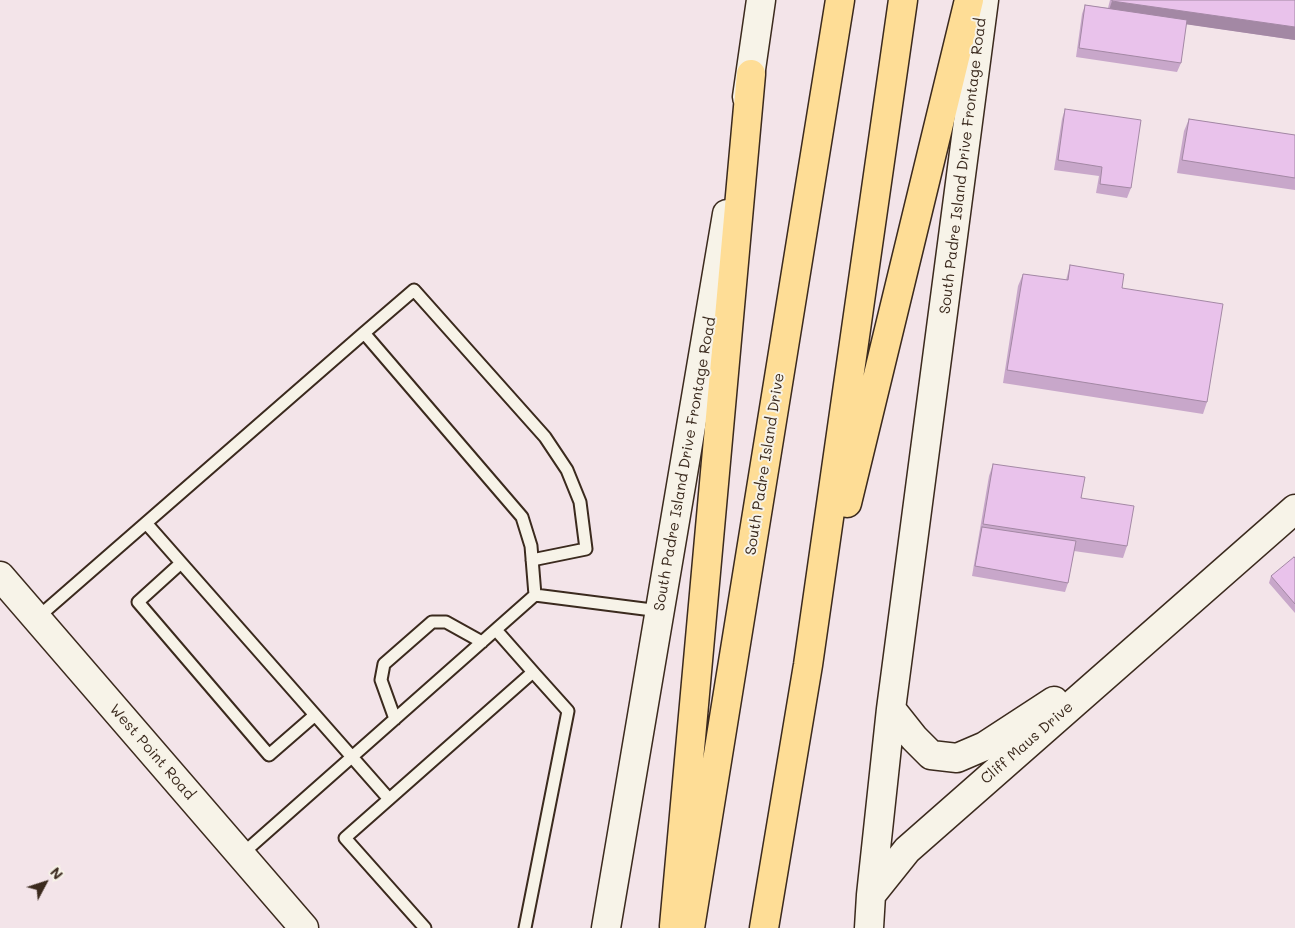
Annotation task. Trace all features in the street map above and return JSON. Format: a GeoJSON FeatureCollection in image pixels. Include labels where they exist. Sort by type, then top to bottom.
{"type":"FeatureCollection","features":[{"type":"Feature","properties":{"kind":"highway","name":"South Padre Island Drive"},"geometry":{"type":"LineString","coordinates":[[690,928],[840,0]]}},
{"type":"Feature","properties":{"kind":"highway"},"geometry":{"type":"LineString","coordinates":[[764,928],[808,665],[903,0]]}},
{"type":"Feature","properties":{"kind":"highway"},"geometry":{"type":"LineString","coordinates":[[808,665],[968,0]]}},
{"type":"Feature","properties":{"kind":"highway"},"geometry":{"type":"LineString","coordinates":[[674,928],[751,74]]}},
{"type":"Feature","properties":{"kind":"main road","name":"South Padre Island Drive Frontage Road"},"geometry":{"type":"LineString","coordinates":[[606,928],[751,74],[761,0]]}},
{"type":"Feature","properties":{"kind":"main road","name":"South Padre Island Drive Frontage Road"},"geometry":{"type":"LineString","coordinates":[[869,928],[891,709],[984,0]]}},
{"type":"Feature","properties":{"kind":"main road","name":"Cliff Maus Drive"},"geometry":{"type":"LineString","coordinates":[[871,895],[906,850],[1295,509]]}},
{"type":"Feature","properties":{"kind":"main road","name":"West Point Road"},"geometry":{"type":"LineString","coordinates":[[0,576],[304,928]]}},
{"type":"Feature","properties":{"kind":"main road","name":"Cliff Maus Drive"},"geometry":{"type":"LineString","coordinates":[[891,709],[930,755],[957,758],[985,746],[1040,711],[1192,599]]}},
{"type":"Feature","properties":{"kind":"lane"},"geometry":{"type":"LineString","coordinates":[[37,618],[414,290],[545,438],[567,470],[580,502],[586,549],[532,560]]}},
{"type":"Feature","properties":{"kind":"lane"},"geometry":{"type":"LineString","coordinates":[[364,333],[522,517],[531,546],[535,595]]}},
{"type":"Feature","properties":{"kind":"lane"},"geometry":{"type":"LineString","coordinates":[[146,523],[389,799]]}},
{"type":"Feature","properties":{"kind":"lane"},"geometry":{"type":"LineString","coordinates":[[181,563],[138,602],[269,755],[315,715]]}},
{"type":"Feature","properties":{"kind":"lane"},"geometry":{"type":"LineString","coordinates":[[241,855],[535,595],[660,611]]}},
{"type":"Feature","properties":{"kind":"lane"},"geometry":{"type":"LineString","coordinates":[[396,718],[381,680],[384,664],[432,622],[446,622],[482,642]]}},
{"type":"Feature","properties":{"kind":"lane"},"geometry":{"type":"LineString","coordinates":[[496,630],[568,711],[525,928]]}},
{"type":"Feature","properties":{"kind":"lane"},"geometry":{"type":"LineString","coordinates":[[425,928],[345,838],[533,672]]}},
{"type":"Feature","properties":{"kind":"building"},"geometry":{"type":"Polygon","coordinates":[[[1295,0],[1295,27],[1112,1],[1295,0]]]}},
{"type":"Feature","properties":{"kind":"building"},"geometry":{"type":"Polygon","coordinates":[[[1085,5],[1187,20],[1181,63],[1079,48],[1085,5]]]}},
{"type":"Feature","properties":{"kind":"building"},"geometry":{"type":"Polygon","coordinates":[[[1065,109],[1141,120],[1131,188],[1100,184],[1102,167],[1058,160],[1065,109]]]}},
{"type":"Feature","properties":{"kind":"building"},"geometry":{"type":"Polygon","coordinates":[[[1189,119],[1295,135],[1295,178],[1182,160],[1189,119]]]}},
{"type":"Feature","properties":{"kind":"building"},"geometry":{"type":"Polygon","coordinates":[[[1070,265],[1124,274],[1122,288],[1223,304],[1207,402],[1007,370],[1023,274],[1068,280],[1070,265]]]}},
{"type":"Feature","properties":{"kind":"building"},"geometry":{"type":"Polygon","coordinates":[[[993,464],[1085,477],[1081,498],[1134,506],[1127,546],[983,524],[993,464]]]}},
{"type":"Feature","properties":{"kind":"building"},"geometry":{"type":"Polygon","coordinates":[[[982,527],[1076,541],[1068,583],[975,566],[982,527]]]}},
{"type":"Feature","properties":{"kind":"building"},"geometry":{"type":"Polygon","coordinates":[[[1295,558],[1295,604],[1271,576],[1295,558]]]}}]}
